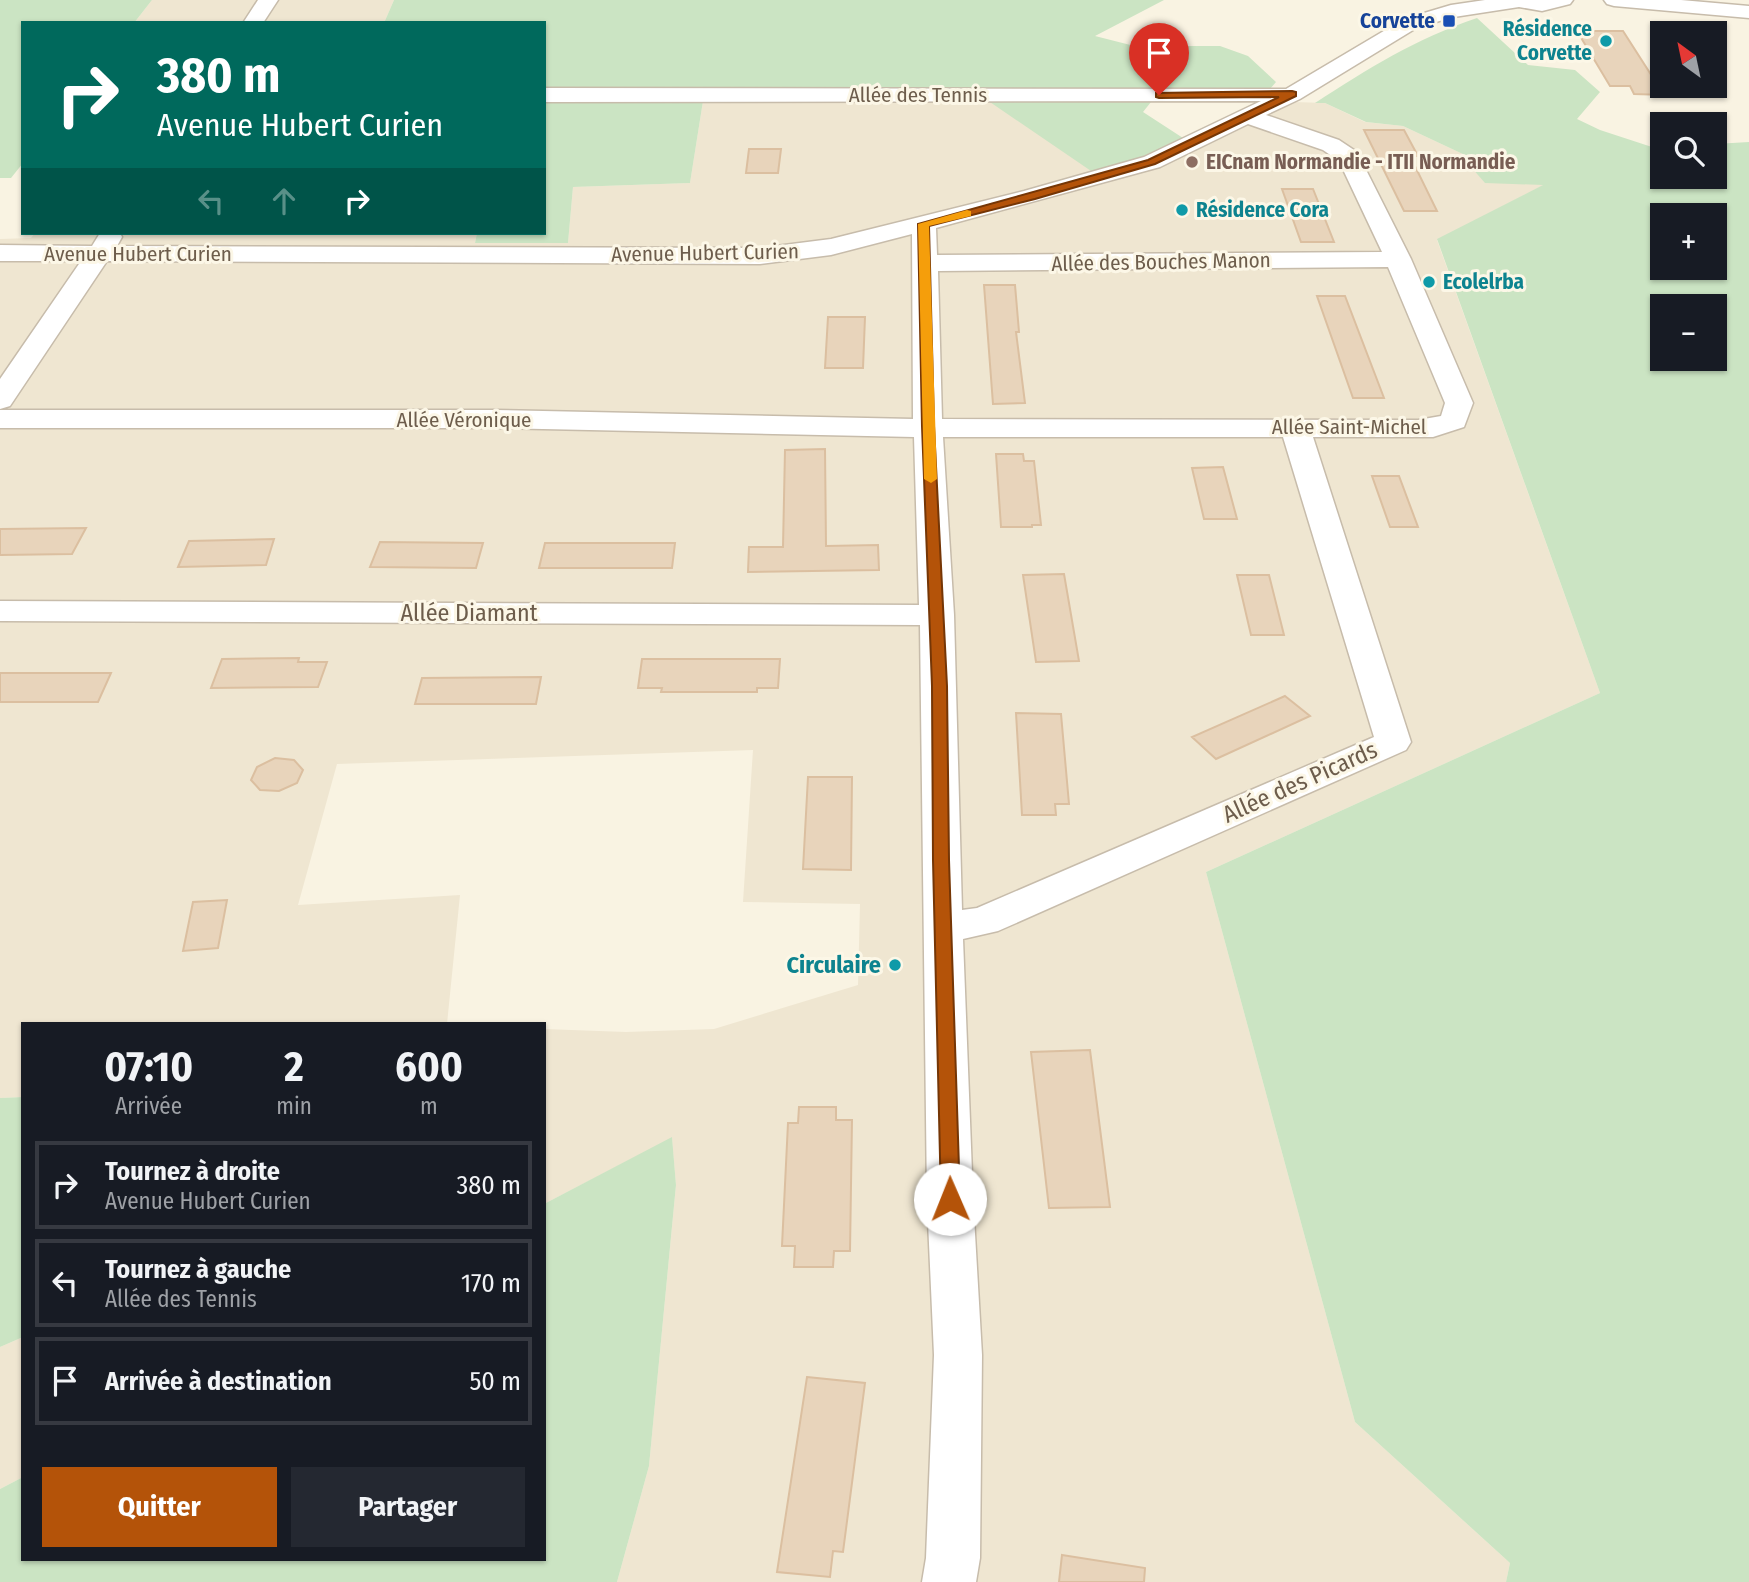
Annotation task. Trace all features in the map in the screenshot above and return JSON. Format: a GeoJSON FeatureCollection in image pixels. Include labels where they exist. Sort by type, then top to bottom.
{"type":"FeatureCollection","features":[{"type":"Feature","properties":{"kind":"street"},"geometry":{"type":"LineString","coordinates":[[254,21],[268,0]]}},
{"type":"Feature","properties":{"kind":"street","name":"Avenue Hubert Curien"},"geometry":{"type":"LineString","coordinates":[[0,253],[106,243],[297,244],[760,256],[831,247],[1032,197],[1152,162],[1292,94],[1411,23],[1491,2],[1517,1],[1542,5],[1564,0]]}},
{"type":"Feature","properties":{"kind":"street"},"geometry":{"type":"LineString","coordinates":[[1614,0],[1749,12]]}},
{"type":"Feature","properties":{"kind":"street","name":"Allée des Tennis"},"geometry":{"type":"LineString","coordinates":[[546,95],[1292,94]]}},
{"type":"Feature","properties":{"kind":"street","name":"Allée Saint-Michel"},"geometry":{"type":"LineString","coordinates":[[928,426],[1433,428],[1454,421],[1459,403],[1398,259],[1349,157],[1331,145],[1247,116]]}},
{"type":"Feature","properties":{"kind":"street"},"geometry":{"type":"LineString","coordinates":[[924,224],[928,426],[938,615],[950,1199],[958,1355],[953,1558],[949,1582]]}},
{"type":"Feature","properties":{"kind":"street"},"geometry":{"type":"LineString","coordinates":[[0,400],[106,243]]}},
{"type":"Feature","properties":{"kind":"street","name":"Allée des Bouches Manon"},"geometry":{"type":"LineString","coordinates":[[924,263],[1398,259]]}},
{"type":"Feature","properties":{"kind":"street","name":"Allée Véronique"},"geometry":{"type":"LineString","coordinates":[[0,419],[494,419],[928,426]]}},
{"type":"Feature","properties":{"kind":"street","name":"Allée des Picards"},"geometry":{"type":"LineString","coordinates":[[943,928],[984,921],[1392,742],[1295,428]]}},
{"type":"Feature","properties":{"kind":"street","name":"Allée Diamant"},"geometry":{"type":"LineString","coordinates":[[0,611],[938,615]]}},
{"type":"Feature","properties":{"kind":"shaded area"},"geometry":{"type":"Polygon","coordinates":[[[152,0],[394,0],[385,21],[136,21],[152,0]]]}},
{"type":"Feature","properties":{"kind":"shaded area"},"geometry":{"type":"Polygon","coordinates":[[[987,100],[1139,158],[1261,101],[1325,103],[1365,122],[1403,126],[1467,156],[1471,167],[1544,185],[1437,240],[1600,693],[1206,872],[1355,1422],[1510,1563],[1506,1582],[617,1582],[649,1466],[676,1185],[672,1138],[546,1203],[546,1029],[626,1032],[714,1029],[858,985],[860,904],[743,902],[753,750],[337,764],[298,905],[460,895],[447,1022],[21,1022],[21,1097],[0,1098],[0,239],[31,238],[33,235],[477,235],[475,243],[568,243],[573,187],[690,183],[703,101],[987,100]]]}},
{"type":"Feature","properties":{"kind":"shaded area"},"geometry":{"type":"Polygon","coordinates":[[[21,1338],[21,1478],[0,1489],[0,1347],[21,1338]]]}},
{"type":"Feature","properties":{"kind":"green space"},"geometry":{"type":"Polygon","coordinates":[[[0,0],[152,0],[136,21],[21,21],[21,166],[11,178],[0,178],[0,0]]]}},
{"type":"Feature","properties":{"kind":"green space"},"geometry":{"type":"Polygon","coordinates":[[[394,0],[1164,0],[1095,36],[1154,51],[1187,46],[1220,46],[1248,56],[1276,82],[1270,89],[1146,90],[1151,102],[1143,112],[1183,138],[1139,158],[1094,173],[987,100],[703,101],[690,183],[573,187],[568,243],[475,243],[477,235],[546,235],[546,21],[385,21],[394,0]]]}},
{"type":"Feature","properties":{"kind":"green space"},"geometry":{"type":"Polygon","coordinates":[[[1477,18],[1528,65],[1575,70],[1600,92],[1577,119],[1600,130],[1650,146],[1650,189],[1727,189],[1727,143],[1749,142],[1749,1582],[1506,1582],[1510,1563],[1355,1422],[1206,872],[1600,693],[1437,239],[1543,185],[1485,183],[1471,167],[1467,156],[1403,126],[1366,122],[1325,103],[1315,103],[1393,55],[1433,35],[1477,18]]]}},
{"type":"Feature","properties":{"kind":"green space"},"geometry":{"type":"Polygon","coordinates":[[[21,1097],[21,1338],[0,1347],[0,1098],[21,1097]]]}},
{"type":"Feature","properties":{"kind":"green space"},"geometry":{"type":"Polygon","coordinates":[[[672,1137],[676,1185],[649,1466],[617,1582],[0,1582],[0,1489],[21,1478],[21,1561],[546,1561],[546,1203],[672,1137]]]}},
{"type":"Feature","properties":{"kind":"building"},"geometry":{"type":"Polygon","coordinates":[[[1582,31],[1623,31],[1650,73],[1650,95],[1634,94],[1630,86],[1610,86],[1580,36],[1585,36],[1582,31]]]}},
{"type":"Feature","properties":{"kind":"building"},"geometry":{"type":"Polygon","coordinates":[[[1364,130],[1404,130],[1418,156],[1410,156],[1437,211],[1404,211],[1364,130]]]}},
{"type":"Feature","properties":{"kind":"building"},"geometry":{"type":"Polygon","coordinates":[[[749,149],[781,149],[778,173],[746,173],[749,149]]]}},
{"type":"Feature","properties":{"kind":"building"},"geometry":{"type":"Polygon","coordinates":[[[1282,189],[1313,189],[1334,242],[1301,242],[1282,189]]]}},
{"type":"Feature","properties":{"kind":"building"},"geometry":{"type":"Polygon","coordinates":[[[984,285],[1015,285],[1019,332],[1016,332],[1025,403],[993,404],[984,285]]]}},
{"type":"Feature","properties":{"kind":"building"},"geometry":{"type":"Polygon","coordinates":[[[1317,296],[1345,296],[1384,398],[1353,398],[1317,296]]]}},
{"type":"Feature","properties":{"kind":"building"},"geometry":{"type":"Polygon","coordinates":[[[828,317],[865,317],[863,368],[825,368],[828,317]]]}},
{"type":"Feature","properties":{"kind":"building"},"geometry":{"type":"Polygon","coordinates":[[[825,449],[826,546],[878,545],[879,570],[748,572],[749,547],[783,547],[785,450],[825,449]]]}},
{"type":"Feature","properties":{"kind":"building"},"geometry":{"type":"Polygon","coordinates":[[[996,454],[1023,454],[1024,461],[1034,461],[1041,525],[1001,527],[996,454]]]}},
{"type":"Feature","properties":{"kind":"building"},"geometry":{"type":"Polygon","coordinates":[[[1223,467],[1237,519],[1204,519],[1192,468],[1223,467]]]}},
{"type":"Feature","properties":{"kind":"building"},"geometry":{"type":"Polygon","coordinates":[[[1372,476],[1399,476],[1418,527],[1390,527],[1372,476]]]}},
{"type":"Feature","properties":{"kind":"building"},"geometry":{"type":"Polygon","coordinates":[[[86,528],[72,554],[0,555],[0,529],[86,528]]]}},
{"type":"Feature","properties":{"kind":"building"},"geometry":{"type":"Polygon","coordinates":[[[274,539],[266,565],[178,567],[189,541],[274,539]]]}},
{"type":"Feature","properties":{"kind":"building"},"geometry":{"type":"Polygon","coordinates":[[[380,542],[483,543],[476,568],[370,567],[380,542]]]}},
{"type":"Feature","properties":{"kind":"building"},"geometry":{"type":"Polygon","coordinates":[[[545,543],[675,543],[672,568],[539,568],[545,543]]]}},
{"type":"Feature","properties":{"kind":"building"},"geometry":{"type":"Polygon","coordinates":[[[1064,574],[1079,661],[1036,662],[1023,575],[1064,574]]]}},
{"type":"Feature","properties":{"kind":"building"},"geometry":{"type":"Polygon","coordinates":[[[1237,575],[1269,575],[1284,635],[1251,635],[1237,575]]]}},
{"type":"Feature","properties":{"kind":"building"},"geometry":{"type":"Polygon","coordinates":[[[299,658],[298,662],[327,662],[318,687],[211,688],[222,659],[299,658]]]}},
{"type":"Feature","properties":{"kind":"building"},"geometry":{"type":"Polygon","coordinates":[[[642,659],[780,659],[778,688],[757,688],[757,692],[661,692],[662,688],[638,688],[642,659]]]}},
{"type":"Feature","properties":{"kind":"building"},"geometry":{"type":"Polygon","coordinates":[[[0,673],[111,673],[98,702],[0,702],[0,673]]]}},
{"type":"Feature","properties":{"kind":"building"},"geometry":{"type":"Polygon","coordinates":[[[541,677],[536,704],[415,704],[422,678],[541,677]]]}},
{"type":"Feature","properties":{"kind":"building"},"geometry":{"type":"Polygon","coordinates":[[[1285,696],[1310,716],[1216,759],[1192,737],[1285,696]]]}},
{"type":"Feature","properties":{"kind":"building"},"geometry":{"type":"Polygon","coordinates":[[[1016,713],[1061,714],[1069,804],[1055,804],[1056,815],[1022,815],[1016,713]]]}},
{"type":"Feature","properties":{"kind":"building"},"geometry":{"type":"Polygon","coordinates":[[[275,758],[294,760],[303,770],[297,783],[279,791],[260,790],[251,780],[257,767],[275,758]]]}},
{"type":"Feature","properties":{"kind":"building"},"geometry":{"type":"Polygon","coordinates":[[[808,777],[852,777],[851,870],[803,869],[808,777]]]}},
{"type":"Feature","properties":{"kind":"building"},"geometry":{"type":"Polygon","coordinates":[[[227,900],[218,948],[183,951],[193,902],[227,900]]]}},
{"type":"Feature","properties":{"kind":"building"},"geometry":{"type":"Polygon","coordinates":[[[1090,1050],[1110,1207],[1049,1208],[1031,1052],[1090,1050]]]}},
{"type":"Feature","properties":{"kind":"building"},"geometry":{"type":"Polygon","coordinates":[[[799,1107],[836,1107],[836,1120],[852,1120],[850,1251],[834,1251],[833,1267],[794,1267],[795,1246],[782,1246],[788,1123],[798,1123],[799,1107]]]}},
{"type":"Feature","properties":{"kind":"building"},"geometry":{"type":"Polygon","coordinates":[[[807,1377],[865,1383],[843,1552],[833,1551],[830,1577],[777,1572],[807,1377]]]}},
{"type":"Feature","properties":{"kind":"building"},"geometry":{"type":"Polygon","coordinates":[[[1062,1555],[1145,1568],[1144,1582],[1059,1582],[1062,1555]]]}},
{"type":"Feature","properties":{"kind":"slow traffic"},"geometry":{"type":"LineString","coordinates":[[931,479],[924,224],[967,213]]}},
{"type":"Feature","properties":{"kind":"place","name":"Corvette"},"geometry":{"type":"Point","coordinates":[1449,21]}},
{"type":"Feature","properties":{"kind":"place","name":"Résidence Corvette"},"geometry":{"type":"Point","coordinates":[1606,41]}},
{"type":"Feature","properties":{"kind":"place","name":"EICnam Normandie - ITII Normandie"},"geometry":{"type":"Point","coordinates":[1192,162]}},
{"type":"Feature","properties":{"kind":"place","name":"Résidence Cora"},"geometry":{"type":"Point","coordinates":[1182,210]}},
{"type":"Feature","properties":{"kind":"place","name":"Ecolelrba"},"geometry":{"type":"Point","coordinates":[1429,282]}},
{"type":"Feature","properties":{"kind":"place","name":"Circulaire"},"geometry":{"type":"Point","coordinates":[895,965]}},
{"type":"Feature","properties":{"kind":"route"},"geometry":{"type":"LineString","coordinates":[[950,1199],[941,860],[940,686],[928,426],[924,224],[1032,197],[1152,162],[1292,94],[1159,95]]}}]}
